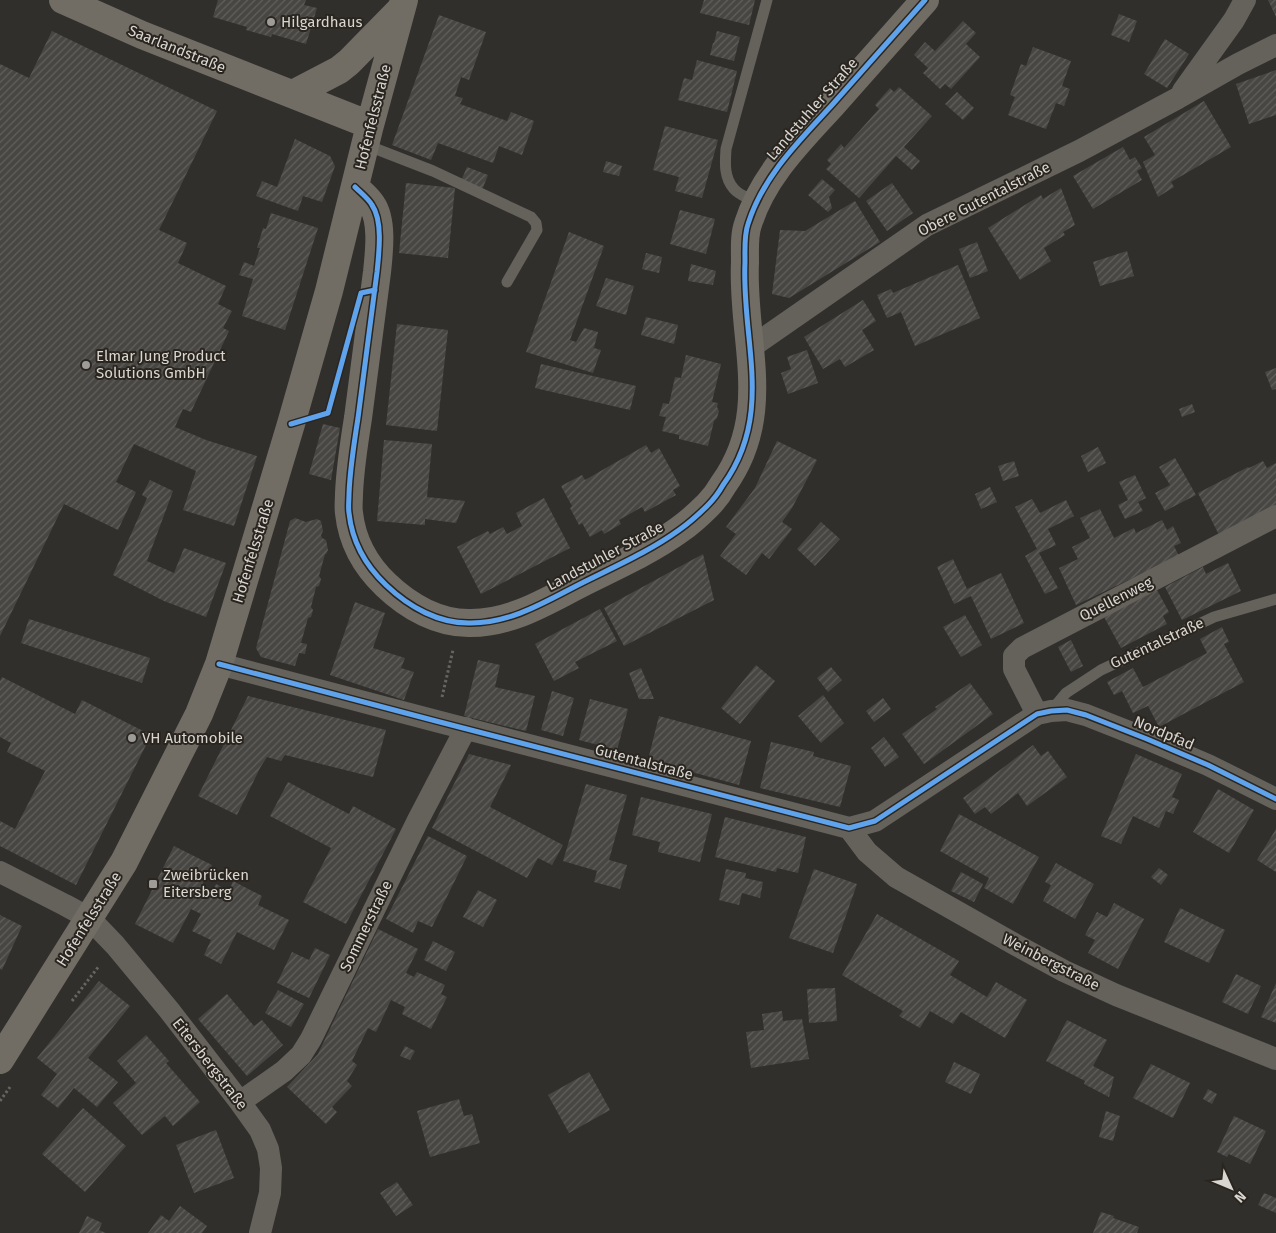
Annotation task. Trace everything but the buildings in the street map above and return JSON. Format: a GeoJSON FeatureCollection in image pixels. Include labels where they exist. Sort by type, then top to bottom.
{"type":"FeatureCollection","features":[{"type":"Feature","properties":{"kind":"main road","name":"Saarlandstraße"},"geometry":{"type":"LineString","coordinates":[[63,0],[134,32],[293,94],[368,135]]}},
{"type":"Feature","properties":{"kind":"main road","name":"Landstuhler Straße"},"geometry":{"type":"LineString","coordinates":[[355,188],[374,206],[378,220],[379,246],[350,476],[349,512],[353,532],[360,551],[376,575],[394,592],[409,604],[430,615],[445,620],[479,623],[521,613],[655,546],[682,528],[712,501],[732,474],[746,437],[752,404],[753,385],[744,282],[746,228],[756,202],[779,164],[925,0]]}},
{"type":"Feature","properties":{"kind":"main road"},"geometry":{"type":"LineString","coordinates":[[293,94],[344,66],[402,5]]}},
{"type":"Feature","properties":{"kind":"main road","name":"Hofenfelsstraße"},"geometry":{"type":"LineString","coordinates":[[0,1060],[124,862],[199,714],[219,664],[292,424],[329,291],[402,5]]}},
{"type":"Feature","properties":{"kind":"street","name":"Obere Gutentalstraße"},"geometry":{"type":"LineString","coordinates":[[1178,98],[1234,20],[1245,0]]}},
{"type":"Feature","properties":{"kind":"street","name":"Obere Gutentalstraße"},"geometry":{"type":"LineString","coordinates":[[750,348],[927,225],[1079,151],[1276,45]]}},
{"type":"Feature","properties":{"kind":"street","name":"Quellenweg"},"geometry":{"type":"LineString","coordinates":[[1044,712],[1014,668],[1014,656],[1022,648],[1276,516]]}},
{"type":"Feature","properties":{"kind":"street","name":"Gutentalstraße"},"geometry":{"type":"LineString","coordinates":[[219,664],[849,828],[875,821],[1044,712]]}},
{"type":"Feature","properties":{"kind":"street","name":"Nordpfad"},"geometry":{"type":"LineString","coordinates":[[1044,712],[1067,710],[1086,715],[1139,735],[1208,765],[1276,800]]}},
{"type":"Feature","properties":{"kind":"street","name":"Sommerstraße"},"geometry":{"type":"LineString","coordinates":[[240,1102],[284,1071],[301,1055],[311,1039],[417,822],[466,728]]}},
{"type":"Feature","properties":{"kind":"street","name":"Weinbergstraße"},"geometry":{"type":"LineString","coordinates":[[849,828],[867,852],[896,877],[1064,971],[1116,995],[1276,1059]]}},
{"type":"Feature","properties":{"kind":"street","name":"Eitersbergstraße"},"geometry":{"type":"LineString","coordinates":[[0,872],[90,918],[169,1010],[240,1102],[260,1130],[268,1149],[270,1192],[260,1233]]}},
{"type":"Feature","properties":{"kind":"lane"},"geometry":{"type":"LineString","coordinates":[[756,202],[735,191],[728,180],[725,165],[726,149],[767,0]]}},
{"type":"Feature","properties":{"kind":"lane"},"geometry":{"type":"LineString","coordinates":[[368,135],[433,171],[531,217],[536,223],[537,230],[507,282]]}},
{"type":"Feature","properties":{"kind":"lane","name":"Gutentalstraße"},"geometry":{"type":"LineString","coordinates":[[1044,712],[1066,693],[1101,670],[1214,617],[1276,599]]}},
{"type":"Feature","properties":{"kind":"path"},"geometry":{"type":"LineString","coordinates":[[436,721],[460,622]]}},
{"type":"Feature","properties":{"kind":"cycle path"},"geometry":{"type":"LineString","coordinates":[[355,187],[372,205],[378,220],[379,256],[352,456],[349,511],[353,533],[366,561],[379,578],[404,600],[425,613],[459,623],[486,622],[516,615],[544,603],[656,545],[694,518],[710,503],[720,490],[739,458],[748,431],[752,403],[752,376],[745,291],[745,237],[755,207],[763,190],[783,160],[925,0]]}},
{"type":"Feature","properties":{"kind":"cycle path"},"geometry":{"type":"LineString","coordinates":[[291,424],[328,413],[361,293],[375,290]]}},
{"type":"Feature","properties":{"kind":"cycle path"},"geometry":{"type":"LineString","coordinates":[[219,664],[849,828],[875,821],[1037,714],[1051,711],[1067,710],[1086,715],[1208,765],[1276,799]]}},
{"type":"Feature","properties":{"kind":"place","name":"Hilgardhaus"},"geometry":{"type":"Point","coordinates":[271,22]}},
{"type":"Feature","properties":{"kind":"place","name":"Elmar Jung Product Solutions GmbH"},"geometry":{"type":"Point","coordinates":[86,365]}},
{"type":"Feature","properties":{"kind":"place","name":"VH Automobile"},"geometry":{"type":"Point","coordinates":[132,738]}},
{"type":"Feature","properties":{"kind":"place","name":"Zweibrücken Eitersberg"},"geometry":{"type":"Point","coordinates":[153,884]}}]}
